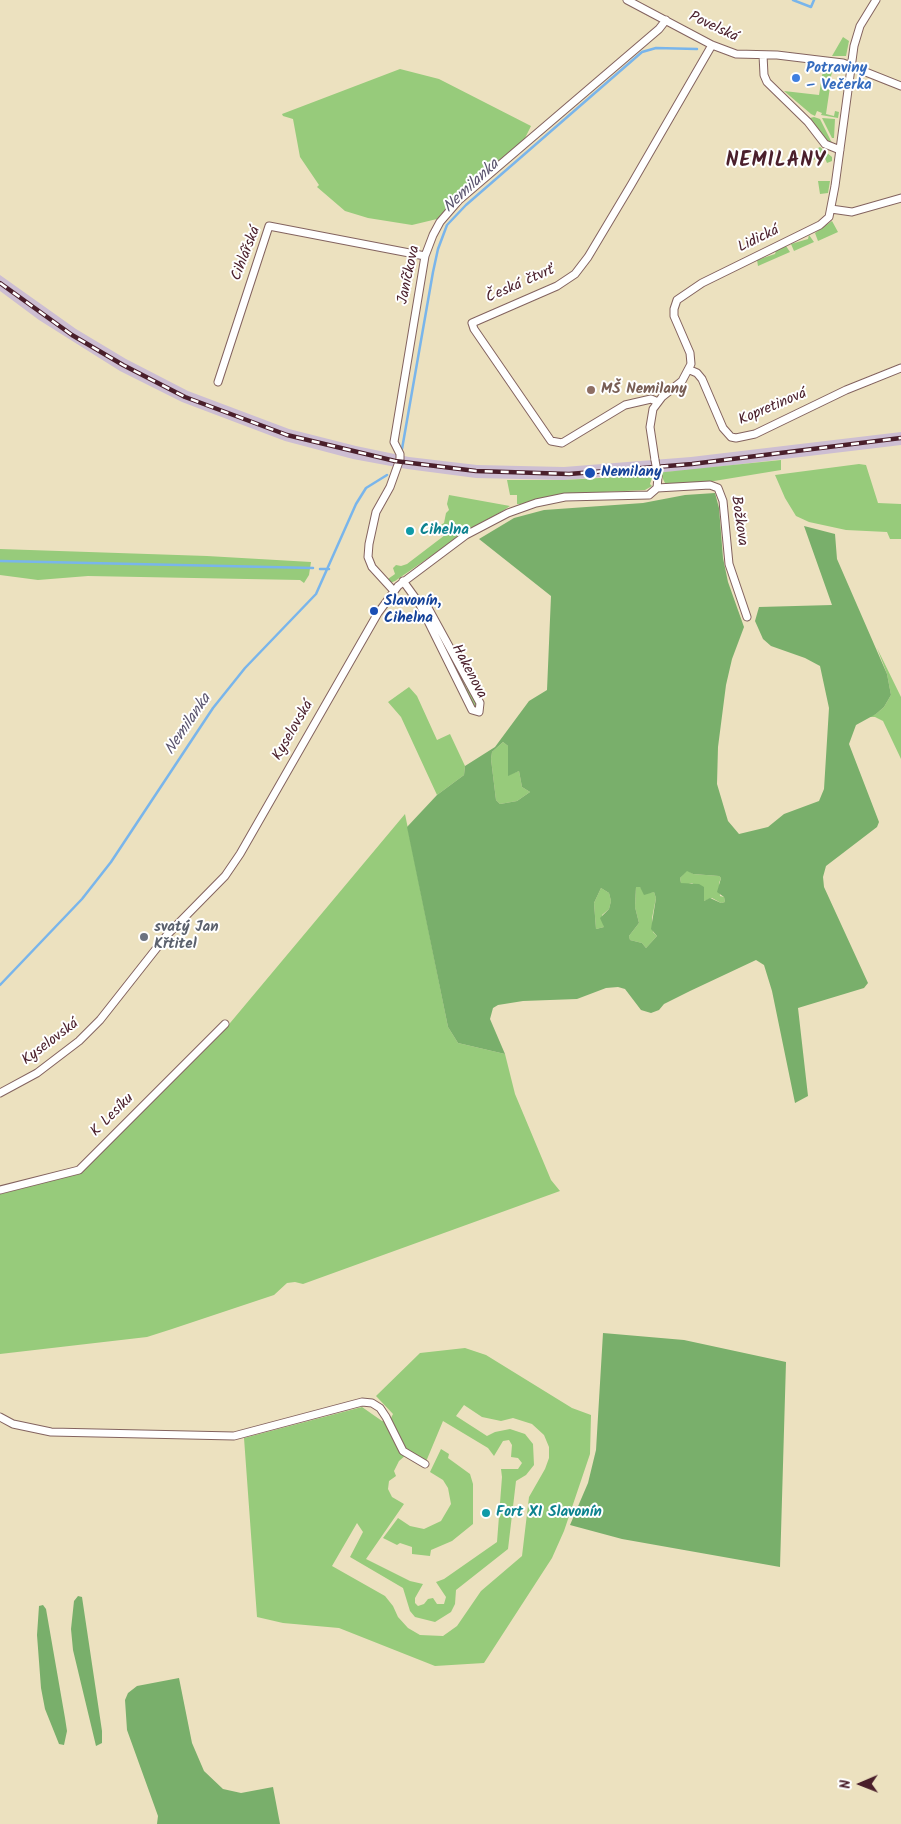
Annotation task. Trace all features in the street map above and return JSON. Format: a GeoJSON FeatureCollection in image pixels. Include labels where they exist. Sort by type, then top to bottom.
{"type":"FeatureCollection","features":[{"type":"Feature","properties":{"kind":"street","name":"Povelská"},"geometry":{"type":"LineString","coordinates":[[627,0],[712,45],[736,54],[794,56],[852,66],[901,86]]}},
{"type":"Feature","properties":{"kind":"street","name":"Lidická"},"geometry":{"type":"LineString","coordinates":[[690,370],[690,354],[674,313],[678,299],[702,282],[820,226],[827,219],[831,209],[853,49],[859,29],[876,0]]}},
{"type":"Feature","properties":{"kind":"street","name":"Janíčkova"},"geometry":{"type":"LineString","coordinates":[[393,590],[372,567],[368,550],[376,512],[390,487],[400,459],[400,454],[394,442],[426,256],[440,222],[460,200],[666,20]]}},
{"type":"Feature","properties":{"kind":"street","name":"Česká čtvrť"},"geometry":{"type":"LineString","coordinates":[[658,402],[651,399],[625,405],[562,443],[551,441],[479,337],[472,323],[557,286],[575,274],[623,199],[712,45]]}},
{"type":"Feature","properties":{"kind":"street"},"geometry":{"type":"LineString","coordinates":[[763,55],[764,75],[767,82],[808,122],[825,144],[840,150]]}},
{"type":"Feature","properties":{"kind":"street"},"geometry":{"type":"LineString","coordinates":[[831,209],[852,212],[901,198]]}},
{"type":"Feature","properties":{"kind":"street","name":"Cihlářská"},"geometry":{"type":"LineString","coordinates":[[218,382],[269,226],[426,256]]}},
{"type":"Feature","properties":{"kind":"street","name":"Kopretinová"},"geometry":{"type":"LineString","coordinates":[[690,370],[697,373],[702,379],[725,431],[731,437],[737,438],[755,434],[846,390],[901,368]]}},
{"type":"Feature","properties":{"kind":"street"},"geometry":{"type":"LineString","coordinates":[[657,488],[658,477],[650,424],[652,412],[658,402],[681,382],[690,370]]}},
{"type":"Feature","properties":{"kind":"street","name":"Božkova"},"geometry":{"type":"LineString","coordinates":[[657,488],[710,485],[718,488],[723,501],[729,564],[746,617]]}},
{"type":"Feature","properties":{"kind":"street","name":"Kyselovská"},"geometry":{"type":"LineString","coordinates":[[0,1092],[51,1063],[92,1029],[167,935],[228,872],[393,590],[472,531],[529,505],[575,496],[647,496],[657,488]]}},
{"type":"Feature","properties":{"kind":"street"},"geometry":{"type":"LineString","coordinates":[[403,581],[418,603]]}},
{"type":"Feature","properties":{"kind":"street","name":"Hakenova"},"geometry":{"type":"LineString","coordinates":[[418,603],[424,603],[427,606],[480,703],[479,712],[472,710],[418,603]]}},
{"type":"Feature","properties":{"kind":"street","name":"K Lesíku"},"geometry":{"type":"LineString","coordinates":[[0,1190],[79,1170],[225,1024]]}},
{"type":"Feature","properties":{"kind":"street"},"geometry":{"type":"LineString","coordinates":[[0,1417],[13,1424],[51,1432],[234,1436],[362,1402],[372,1403],[380,1408],[386,1417],[403,1451],[425,1464]]}},
{"type":"Feature","properties":{"kind":"shaded area"},"geometry":{"type":"Polygon","coordinates":[[[0,275],[76,329],[126,359],[188,391],[289,429],[409,457],[477,465],[564,467],[691,457],[901,432],[901,445],[692,470],[564,480],[476,478],[407,469],[353,459],[285,441],[182,402],[120,371],[39,320],[0,291],[0,275]]]}},
{"type":"Feature","properties":{"kind":"green space"},"geometry":{"type":"Polygon","coordinates":[[[843,37],[849,41],[846,56],[832,56],[843,37]]]}},
{"type":"Feature","properties":{"kind":"green space"},"geometry":{"type":"Polygon","coordinates":[[[826,68],[833,69],[829,83],[826,114],[834,116],[835,111],[839,112],[838,118],[821,115],[822,113],[817,111],[815,116],[811,114],[784,91],[819,95],[823,70],[826,68]]]}},
{"type":"Feature","properties":{"kind":"green space"},"geometry":{"type":"Polygon","coordinates":[[[400,69],[439,79],[531,126],[524,140],[437,219],[412,225],[368,218],[345,211],[317,187],[319,185],[300,157],[293,119],[282,114],[400,69]]]}},
{"type":"Feature","properties":{"kind":"green space"},"geometry":{"type":"Polygon","coordinates":[[[810,118],[820,119],[832,143],[827,142],[810,118]]]}},
{"type":"Feature","properties":{"kind":"green space"},"geometry":{"type":"Polygon","coordinates":[[[822,118],[835,119],[834,138],[832,138],[822,118]]]}},
{"type":"Feature","properties":{"kind":"green space"},"geometry":{"type":"Polygon","coordinates":[[[820,147],[832,157],[832,161],[827,163],[824,156],[811,161],[806,154],[820,147]]]}},
{"type":"Feature","properties":{"kind":"green space"},"geometry":{"type":"Polygon","coordinates":[[[818,181],[830,181],[828,193],[820,194],[818,181]]]}},
{"type":"Feature","properties":{"kind":"green space"},"geometry":{"type":"Polygon","coordinates":[[[832,221],[838,232],[818,241],[815,233],[832,221]]]}},
{"type":"Feature","properties":{"kind":"green space"},"geometry":{"type":"Polygon","coordinates":[[[809,235],[814,242],[794,251],[791,244],[808,239],[809,235]]]}},
{"type":"Feature","properties":{"kind":"green space"},"geometry":{"type":"Polygon","coordinates":[[[786,246],[790,252],[758,266],[757,260],[775,254],[776,251],[786,246]]]}},
{"type":"Feature","properties":{"kind":"green space"},"geometry":{"type":"Polygon","coordinates":[[[781,460],[781,470],[667,487],[662,477],[652,478],[650,484],[652,486],[645,490],[562,494],[521,504],[517,504],[517,495],[510,495],[507,480],[564,480],[617,477],[781,460]]]}},
{"type":"Feature","properties":{"kind":"green space"},"geometry":{"type":"Polygon","coordinates":[[[859,464],[866,465],[878,503],[901,504],[901,539],[890,539],[887,532],[846,530],[809,522],[796,516],[785,498],[775,475],[859,464]]]}},
{"type":"Feature","properties":{"kind":"green space"},"geometry":{"type":"Polygon","coordinates":[[[715,493],[719,508],[723,558],[728,582],[744,627],[732,659],[726,685],[718,747],[717,784],[728,821],[739,834],[768,827],[784,814],[819,801],[824,789],[829,708],[820,666],[805,658],[771,646],[763,639],[755,621],[759,607],[832,605],[804,526],[835,534],[837,559],[887,674],[891,695],[884,707],[876,714],[856,725],[849,744],[879,822],[877,827],[826,866],[823,877],[824,887],[868,983],[864,988],[798,1008],[808,1096],[795,1103],[772,991],[764,965],[756,960],[664,1004],[659,1010],[651,1013],[641,1010],[625,989],[618,987],[606,988],[577,999],[523,1001],[498,1005],[493,1008],[490,1019],[505,1054],[458,1043],[448,1027],[407,827],[437,795],[464,775],[465,766],[495,747],[529,701],[547,690],[551,596],[479,539],[514,518],[544,510],[643,503],[685,495],[715,493]],[[503,742],[492,752],[491,759],[496,800],[500,804],[517,801],[530,792],[522,787],[519,771],[508,776],[508,746],[503,742]],[[687,871],[680,878],[681,883],[699,884],[704,887],[704,901],[710,898],[721,903],[725,902],[724,897],[717,892],[721,878],[719,876],[693,874],[687,871]],[[636,887],[635,907],[639,923],[629,936],[630,940],[642,943],[646,948],[657,936],[651,929],[656,898],[654,892],[644,895],[640,887],[636,887]],[[601,888],[594,903],[596,929],[604,927],[600,918],[609,909],[611,901],[609,893],[601,888]]]}},
{"type":"Feature","properties":{"kind":"green space"},"geometry":{"type":"Polygon","coordinates":[[[449,495],[510,506],[473,527],[390,583],[388,579],[395,574],[393,568],[396,565],[407,564],[445,535],[439,526],[444,523],[446,513],[449,510],[447,504],[449,495]]]}},
{"type":"Feature","properties":{"kind":"green space"},"geometry":{"type":"Polygon","coordinates":[[[0,549],[207,556],[311,562],[309,575],[304,583],[300,580],[88,576],[38,580],[0,575],[0,549]]]}},
{"type":"Feature","properties":{"kind":"green space"},"geometry":{"type":"Polygon","coordinates":[[[441,638],[467,689],[471,690],[479,706],[476,710],[456,668],[451,666],[441,638]]]}},
{"type":"Feature","properties":{"kind":"green space"},"geometry":{"type":"Polygon","coordinates":[[[877,648],[901,697],[901,759],[883,721],[875,717],[867,717],[876,714],[884,707],[891,695],[887,674],[877,648]]]}},
{"type":"Feature","properties":{"kind":"green space"},"geometry":{"type":"Polygon","coordinates":[[[409,687],[417,696],[437,740],[450,734],[465,766],[464,775],[437,795],[401,717],[388,702],[409,687]]]}},
{"type":"Feature","properties":{"kind":"green space"},"geometry":{"type":"Polygon","coordinates":[[[503,742],[508,746],[508,775],[519,771],[522,787],[530,792],[517,801],[500,804],[496,800],[491,759],[492,752],[503,742]]]}},
{"type":"Feature","properties":{"kind":"green space"},"geometry":{"type":"Polygon","coordinates":[[[405,814],[448,1027],[458,1043],[505,1054],[515,1094],[551,1180],[560,1191],[303,1284],[287,1283],[274,1295],[147,1337],[0,1354],[0,1194],[81,1173],[220,1035],[405,814]]]}},
{"type":"Feature","properties":{"kind":"green space"},"geometry":{"type":"Polygon","coordinates":[[[687,870],[693,874],[719,876],[721,878],[719,883],[720,896],[724,897],[725,902],[721,903],[712,898],[704,901],[704,892],[692,883],[685,885],[681,883],[680,878],[687,870]]]}},
{"type":"Feature","properties":{"kind":"green space"},"geometry":{"type":"Polygon","coordinates":[[[636,887],[640,887],[648,893],[654,892],[656,898],[652,918],[653,932],[657,936],[646,948],[642,943],[630,940],[629,936],[639,923],[635,907],[636,887]]]}},
{"type":"Feature","properties":{"kind":"green space"},"geometry":{"type":"Polygon","coordinates":[[[601,888],[609,893],[611,901],[609,909],[602,915],[604,927],[596,929],[594,903],[601,888]]]}},
{"type":"Feature","properties":{"kind":"green space"},"geometry":{"type":"Polygon","coordinates":[[[603,1333],[684,1340],[786,1362],[780,1567],[622,1539],[570,1525],[588,1483],[596,1450],[603,1333]]]}},
{"type":"Feature","properties":{"kind":"green space"},"geometry":{"type":"Polygon","coordinates":[[[465,1348],[486,1355],[572,1408],[591,1415],[590,1454],[564,1531],[552,1558],[484,1663],[435,1666],[339,1628],[283,1623],[257,1617],[244,1438],[362,1407],[382,1421],[391,1418],[393,1414],[376,1396],[420,1353],[465,1348]],[[464,1405],[456,1416],[487,1436],[510,1429],[525,1434],[533,1444],[534,1465],[526,1475],[516,1481],[508,1549],[456,1590],[455,1604],[451,1612],[435,1622],[415,1617],[410,1611],[403,1588],[350,1557],[363,1532],[357,1523],[332,1566],[385,1596],[393,1606],[398,1617],[408,1628],[420,1635],[443,1636],[457,1626],[481,1591],[522,1556],[529,1497],[549,1458],[549,1447],[544,1435],[532,1424],[513,1418],[501,1421],[482,1417],[464,1405]],[[443,1421],[425,1464],[406,1455],[399,1461],[394,1471],[396,1476],[389,1481],[388,1489],[392,1497],[404,1504],[366,1559],[410,1581],[423,1584],[415,1598],[415,1603],[418,1606],[433,1598],[437,1604],[444,1604],[446,1597],[436,1582],[444,1579],[497,1542],[501,1469],[518,1469],[522,1463],[518,1458],[511,1457],[512,1445],[509,1440],[503,1441],[494,1456],[488,1448],[443,1421]]]}},
{"type":"Feature","properties":{"kind":"green space"},"geometry":{"type":"Polygon","coordinates":[[[441,1449],[449,1454],[448,1458],[470,1474],[473,1484],[473,1524],[452,1541],[431,1550],[430,1556],[412,1554],[412,1547],[400,1543],[397,1545],[383,1538],[398,1518],[410,1526],[424,1529],[441,1521],[451,1504],[448,1488],[443,1480],[430,1472],[441,1449]]]}},
{"type":"Feature","properties":{"kind":"green space"},"geometry":{"type":"Polygon","coordinates":[[[78,1596],[82,1597],[102,1731],[102,1743],[96,1746],[73,1650],[71,1629],[74,1601],[78,1596]]]}},
{"type":"Feature","properties":{"kind":"green space"},"geometry":{"type":"Polygon","coordinates":[[[43,1605],[46,1609],[67,1731],[64,1745],[59,1744],[45,1709],[41,1688],[37,1635],[39,1606],[43,1605]]]}},
{"type":"Feature","properties":{"kind":"green space"},"geometry":{"type":"Polygon","coordinates":[[[179,1678],[192,1743],[204,1771],[223,1789],[241,1793],[273,1787],[280,1824],[157,1824],[158,1816],[127,1730],[125,1700],[128,1693],[137,1686],[179,1678]]]}},
{"type":"Feature","properties":{"kind":"waterway"},"geometry":{"type":"LineString","coordinates":[[793,0],[811,7],[814,0]]}},
{"type":"Feature","properties":{"kind":"waterway","name":"Nemilanka"},"geometry":{"type":"LineString","coordinates":[[402,449],[433,272],[438,249],[447,225],[466,205],[642,52],[656,48],[697,49]]}},
{"type":"Feature","properties":{"kind":"waterway","name":"Nemilanka"},"geometry":{"type":"LineString","coordinates":[[0,985],[82,899],[111,862],[213,708],[245,668],[316,594],[356,504],[366,488],[387,475]]}},
{"type":"Feature","properties":{"kind":"waterway"},"geometry":{"type":"LineString","coordinates":[[0,561],[313,568]]}},
{"type":"Feature","properties":{"kind":"waterway","name":"Nemilanka"},"geometry":{"type":"LineString","coordinates":[[320,569],[329,569]]}},
{"type":"Feature","properties":{"kind":"railway"},"geometry":{"type":"LineString","coordinates":[[0,283],[72,335],[123,365],[185,397],[287,435],[395,461],[476,471],[569,474],[692,464],[901,438]]}},
{"type":"Feature","properties":{"kind":"place","name":"Potraviny – Večerka"},"geometry":{"type":"Point","coordinates":[796,78]}},
{"type":"Feature","properties":{"kind":"place","name":"MŠ Nemilany"},"geometry":{"type":"Point","coordinates":[591,390]}},
{"type":"Feature","properties":{"kind":"place","name":"Nemilany"},"geometry":{"type":"Point","coordinates":[590,473]}},
{"type":"Feature","properties":{"kind":"place","name":"Cihelna"},"geometry":{"type":"Point","coordinates":[410,531]}},
{"type":"Feature","properties":{"kind":"place","name":"Slavonín, Cihelna"},"geometry":{"type":"Point","coordinates":[374,611]}},
{"type":"Feature","properties":{"kind":"place","name":"svatý Jan Křtitel"},"geometry":{"type":"Point","coordinates":[144,937]}},
{"type":"Feature","properties":{"kind":"place","name":"Fort XI Slavonín"},"geometry":{"type":"Point","coordinates":[486,1513]}},
{"type":"Feature","properties":{"kind":"district","name":"NEMILANY"},"geometry":{"type":"Point","coordinates":[776,163]}}]}
